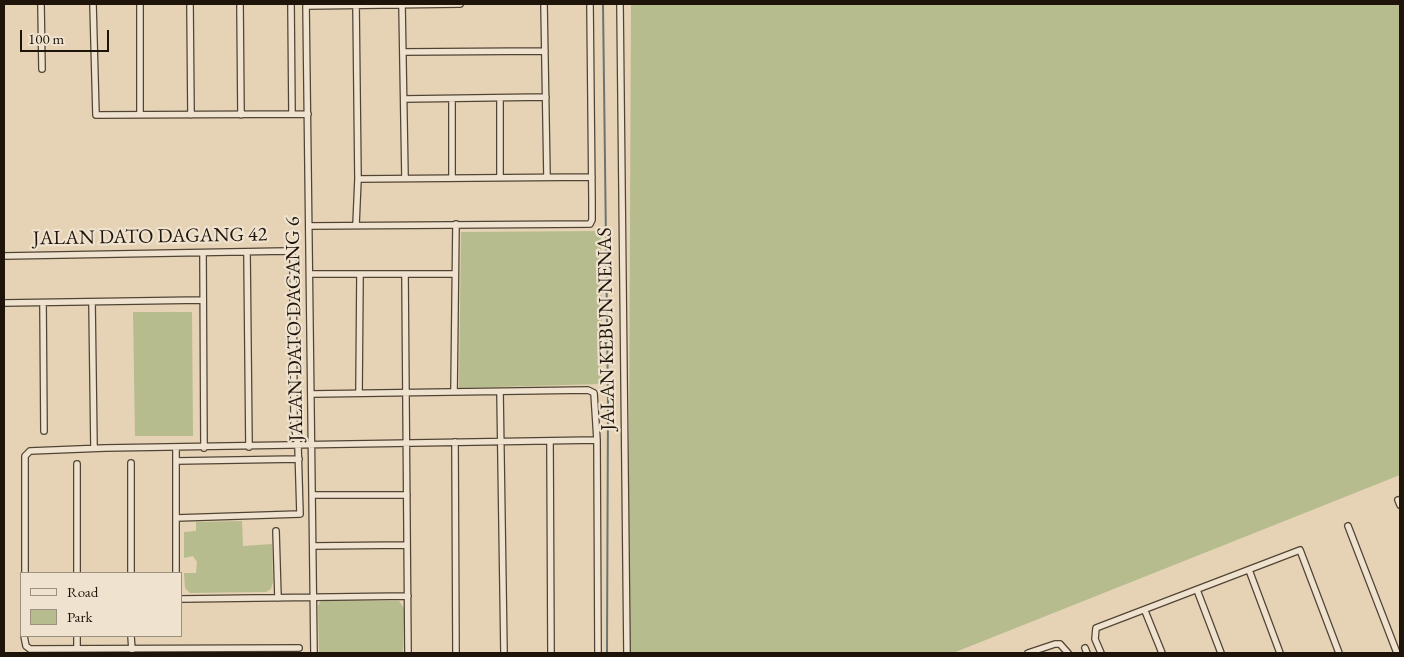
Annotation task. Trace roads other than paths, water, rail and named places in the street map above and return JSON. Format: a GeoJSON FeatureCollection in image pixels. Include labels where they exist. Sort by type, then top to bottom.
{"type":"FeatureCollection","features":[{"type":"Feature","properties":{"kind":"street"},"geometry":{"type":"LineString","coordinates":[[41,4],[42,68]]}},
{"type":"Feature","properties":{"kind":"street"},"geometry":{"type":"LineString","coordinates":[[92,4],[96,115],[308,114]]}},
{"type":"Feature","properties":{"kind":"street"},"geometry":{"type":"LineString","coordinates":[[140,4],[140,115]]}},
{"type":"Feature","properties":{"kind":"street"},"geometry":{"type":"LineString","coordinates":[[190,4],[191,115]]}},
{"type":"Feature","properties":{"kind":"street"},"geometry":{"type":"LineString","coordinates":[[240,4],[241,114]]}},
{"type":"Feature","properties":{"kind":"street"},"geometry":{"type":"LineString","coordinates":[[291,4],[292,114]]}},
{"type":"Feature","properties":{"kind":"street"},"geometry":{"type":"LineString","coordinates":[[306,5],[460,4]]}},
{"type":"Feature","properties":{"kind":"street"},"geometry":{"type":"LineString","coordinates":[[544,4],[547,177]]}},
{"type":"Feature","properties":{"kind":"street"},"geometry":{"type":"LineString","coordinates":[[310,226],[590,224],[592,220],[592,177],[590,4]]}},
{"type":"Feature","properties":{"kind":"street","name":"JALAN KEBUN NENAS"},"geometry":{"type":"LineString","coordinates":[[620,4],[627,653]]}},
{"type":"Feature","properties":{"kind":"street","name":"JALAN DATO DAGANG 6"},"geometry":{"type":"LineString","coordinates":[[306,5],[311,274],[314,653]]}},
{"type":"Feature","properties":{"kind":"street"},"geometry":{"type":"LineString","coordinates":[[356,5],[358,179],[356,225]]}},
{"type":"Feature","properties":{"kind":"street"},"geometry":{"type":"LineString","coordinates":[[402,5],[405,178]]}},
{"type":"Feature","properties":{"kind":"street"},"geometry":{"type":"LineString","coordinates":[[403,52],[545,51]]}},
{"type":"Feature","properties":{"kind":"street"},"geometry":{"type":"LineString","coordinates":[[404,99],[546,97]]}},
{"type":"Feature","properties":{"kind":"street"},"geometry":{"type":"LineString","coordinates":[[452,99],[452,178]]}},
{"type":"Feature","properties":{"kind":"street"},"geometry":{"type":"LineString","coordinates":[[500,99],[500,177]]}},
{"type":"Feature","properties":{"kind":"street"},"geometry":{"type":"LineString","coordinates":[[358,179],[592,177]]}},
{"type":"Feature","properties":{"kind":"street"},"geometry":{"type":"LineString","coordinates":[[454,392],[456,224]]}},
{"type":"Feature","properties":{"kind":"street","name":"JALAN DATO DAGANG 42"},"geometry":{"type":"LineString","coordinates":[[4,256],[203,254],[287,251],[293,258],[294,424],[298,446]]}},
{"type":"Feature","properties":{"kind":"street"},"geometry":{"type":"LineString","coordinates":[[247,253],[249,446]]}},
{"type":"Feature","properties":{"kind":"street"},"geometry":{"type":"LineString","coordinates":[[203,254],[204,448]]}},
{"type":"Feature","properties":{"kind":"street"},"geometry":{"type":"LineString","coordinates":[[311,274],[455,274]]}},
{"type":"Feature","properties":{"kind":"street"},"geometry":{"type":"LineString","coordinates":[[359,393],[360,274]]}},
{"type":"Feature","properties":{"kind":"street"},"geometry":{"type":"LineString","coordinates":[[405,274],[408,653]]}},
{"type":"Feature","properties":{"kind":"street"},"geometry":{"type":"LineString","coordinates":[[4,303],[203,300]]}},
{"type":"Feature","properties":{"kind":"street"},"geometry":{"type":"LineString","coordinates":[[92,302],[94,448]]}},
{"type":"Feature","properties":{"kind":"street"},"geometry":{"type":"LineString","coordinates":[[43,303],[44,431]]}},
{"type":"Feature","properties":{"kind":"street"},"geometry":{"type":"LineString","coordinates":[[312,394],[588,390],[594,393],[597,440],[598,653]]}},
{"type":"Feature","properties":{"kind":"street"},"geometry":{"type":"LineString","coordinates":[[500,392],[504,653]]}},
{"type":"Feature","properties":{"kind":"street"},"geometry":{"type":"LineString","coordinates":[[25,572],[25,456],[30,451],[94,448],[204,448],[597,440]]}},
{"type":"Feature","properties":{"kind":"street"},"geometry":{"type":"LineString","coordinates":[[550,441],[551,653]]}},
{"type":"Feature","properties":{"kind":"street"},"geometry":{"type":"LineString","coordinates":[[455,442],[456,653]]}},
{"type":"Feature","properties":{"kind":"street"},"geometry":{"type":"LineString","coordinates":[[176,518],[300,514],[298,446]]}},
{"type":"Feature","properties":{"kind":"street"},"geometry":{"type":"LineString","coordinates":[[176,448],[176,572]]}},
{"type":"Feature","properties":{"kind":"street"},"geometry":{"type":"LineString","coordinates":[[176,461],[299,459]]}},
{"type":"Feature","properties":{"kind":"street"},"geometry":{"type":"LineString","coordinates":[[131,463],[131,572]]}},
{"type":"Feature","properties":{"kind":"street"},"geometry":{"type":"LineString","coordinates":[[77,464],[77,572]]}},
{"type":"Feature","properties":{"kind":"street"},"geometry":{"type":"LineString","coordinates":[[312,495],[407,494]]}},
{"type":"Feature","properties":{"kind":"street"},"geometry":{"type":"LineString","coordinates":[[1348,526],[1397,653]]}},
{"type":"Feature","properties":{"kind":"street"},"geometry":{"type":"LineString","coordinates":[[276,530],[278,598]]}},
{"type":"Feature","properties":{"kind":"street"},"geometry":{"type":"LineString","coordinates":[[313,546],[407,546]]}},
{"type":"Feature","properties":{"kind":"street"},"geometry":{"type":"LineString","coordinates":[[1101,653],[1095,639],[1096,628],[1300,550],[1338,653]]}},
{"type":"Feature","properties":{"kind":"street"},"geometry":{"type":"LineString","coordinates":[[1249,570],[1280,653]]}},
{"type":"Feature","properties":{"kind":"street"},"geometry":{"type":"LineString","coordinates":[[1198,590],[1221,653]]}},
{"type":"Feature","properties":{"kind":"street"},"geometry":{"type":"LineString","coordinates":[[182,599],[408,596]]}},
{"type":"Feature","properties":{"kind":"street"},"geometry":{"type":"LineString","coordinates":[[1145,610],[1162,653]]}},
{"type":"Feature","properties":{"kind":"street"},"geometry":{"type":"LineString","coordinates":[[24,637],[26,646],[30,648],[132,650],[299,648]]}},
{"type":"Feature","properties":{"kind":"street"},"geometry":{"type":"LineString","coordinates":[[77,637],[77,649]]}},
{"type":"Feature","properties":{"kind":"street"},"geometry":{"type":"LineString","coordinates":[[132,637],[132,650]]}},
{"type":"Feature","properties":{"kind":"street"},"geometry":{"type":"LineString","coordinates":[[1028,653],[1055,644],[1060,644],[1067,651]]}},
{"type":"Feature","properties":{"kind":"waterway"},"geometry":{"type":"LineString","coordinates":[[603,4],[608,401],[607,653]]}}]}
